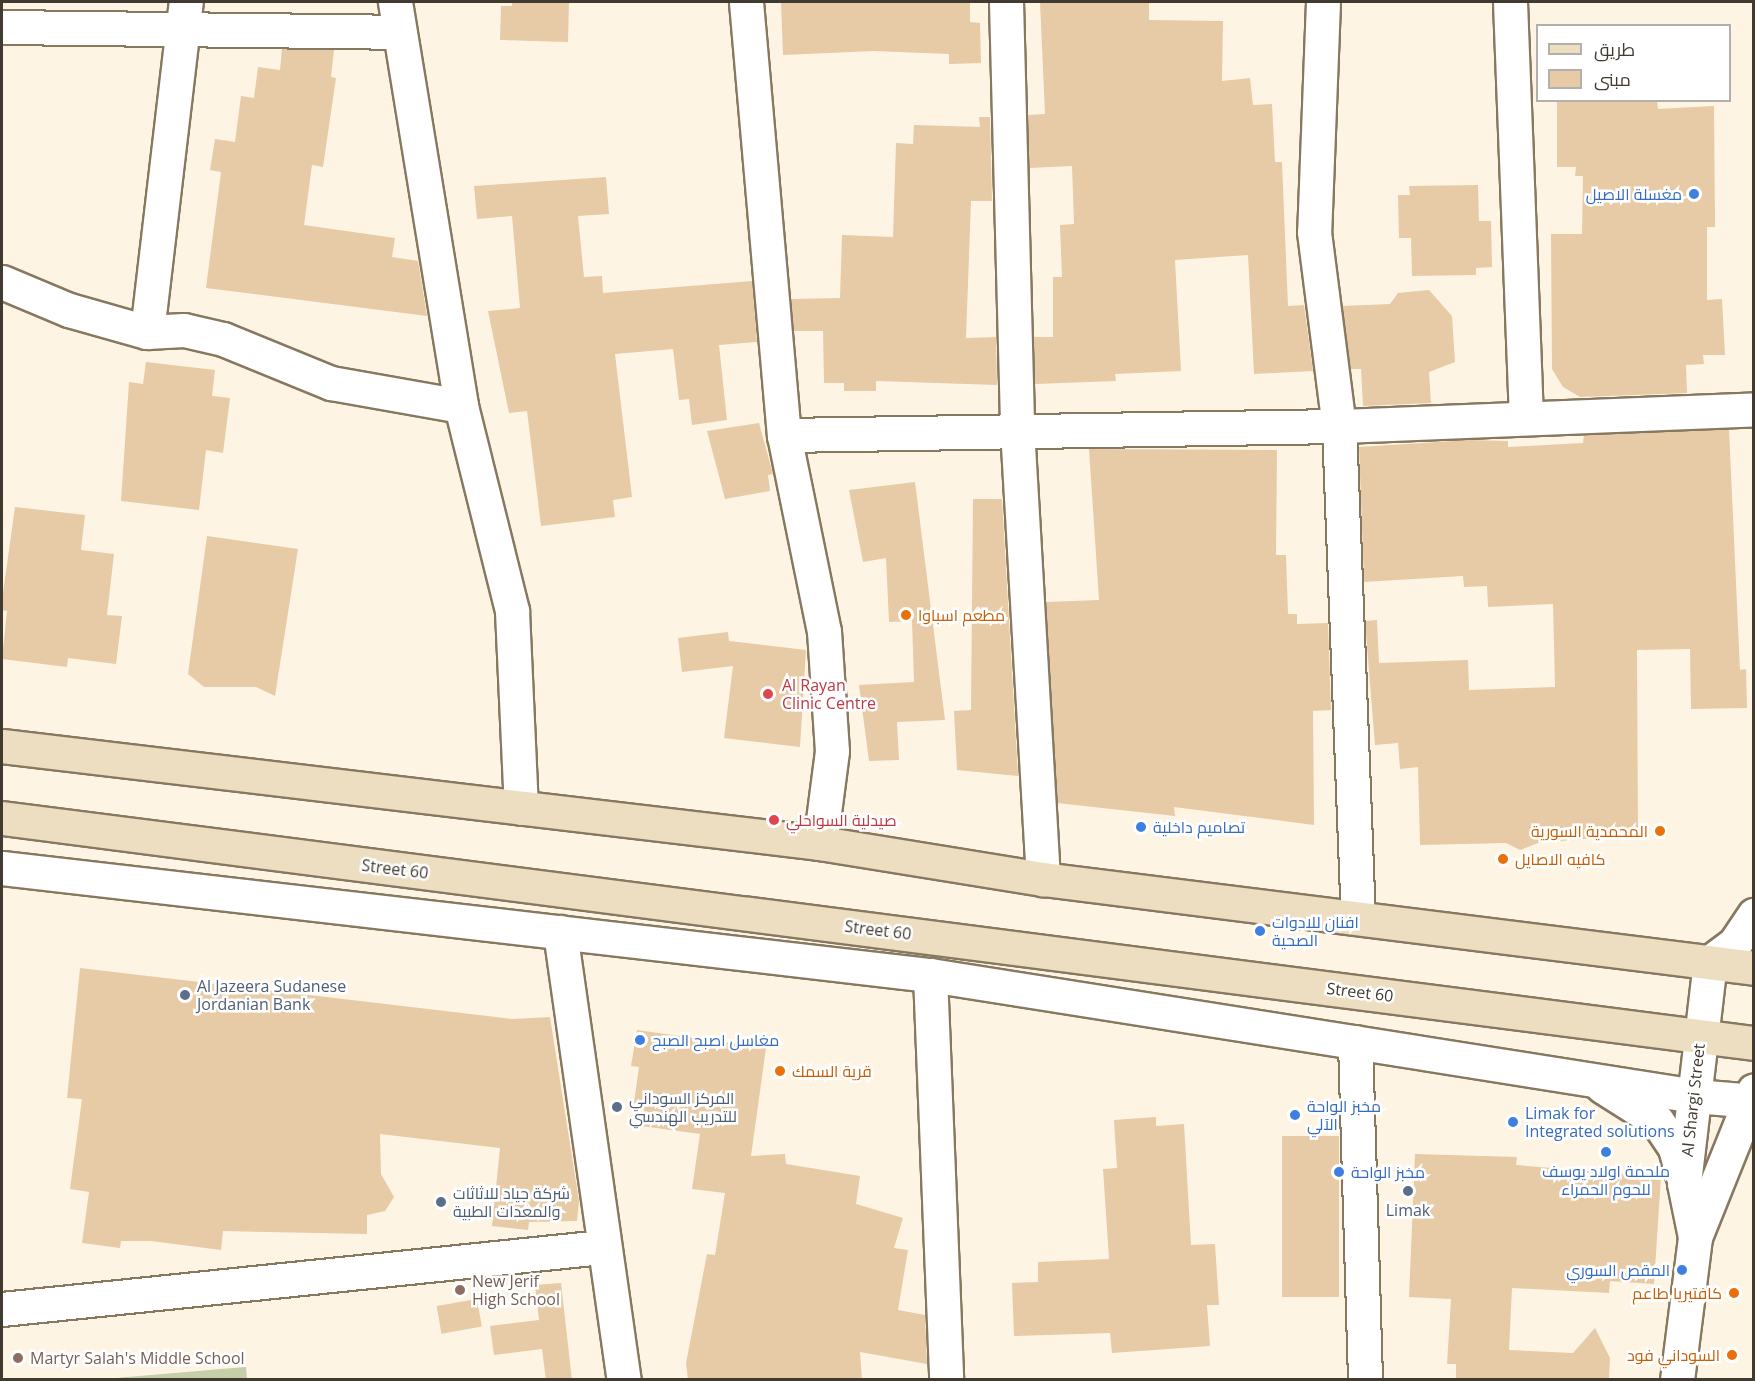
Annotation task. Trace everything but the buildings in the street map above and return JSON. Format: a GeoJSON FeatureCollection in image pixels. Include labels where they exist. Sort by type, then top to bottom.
{"type":"FeatureCollection","features":[{"type":"Feature","properties":{"kind":"main road"},"geometry":{"type":"LineString","coordinates":[[2,746],[820,843],[1043,879],[1754,968]]}},
{"type":"Feature","properties":{"kind":"main road","name":"Street 60"},"geometry":{"type":"LineString","coordinates":[[2,818],[1754,1043]]}},
{"type":"Feature","properties":{"kind":"street"},"geometry":{"type":"LineString","coordinates":[[746,2],[784,435],[824,631],[832,751],[820,843]]}},
{"type":"Feature","properties":{"kind":"street"},"geometry":{"type":"LineString","coordinates":[[1006,2],[1017,428],[1043,879]]}},
{"type":"Feature","properties":{"kind":"street"},"geometry":{"type":"LineString","coordinates":[[1323,2],[1314,232],[1339,426],[1358,918]]}},
{"type":"Feature","properties":{"kind":"street"},"geometry":{"type":"LineString","coordinates":[[1510,2],[1526,414]]}},
{"type":"Feature","properties":{"kind":"street"},"geometry":{"type":"LineString","coordinates":[[147,332],[185,15]]}},
{"type":"Feature","properties":{"kind":"street"},"geometry":{"type":"LineString","coordinates":[[2,27],[185,15],[397,17],[461,406],[512,610],[521,808]]}},
{"type":"Feature","properties":{"kind":"street"},"geometry":{"type":"LineString","coordinates":[[2,282],[69,310],[147,332],[184,330],[223,339],[331,383],[461,406]]}},
{"type":"Feature","properties":{"kind":"street"},"geometry":{"type":"LineString","coordinates":[[784,435],[1017,428],[1339,426],[1526,414],[1754,409]]}},
{"type":"Feature","properties":{"kind":"street"},"geometry":{"type":"LineString","coordinates":[[2,868],[930,975],[1695,1096],[1753,1097],[1695,1237],[1677,1380]]}},
{"type":"Feature","properties":{"kind":"street"},"geometry":{"type":"LineString","coordinates":[[1710,962],[1735,942],[1754,915]]}},
{"type":"Feature","properties":{"kind":"street"},"geometry":{"type":"LineString","coordinates":[[561,932],[602,1247],[624,1380]]}},
{"type":"Feature","properties":{"kind":"street","name":"Al Shargi Street"},"geometry":{"type":"LineString","coordinates":[[1695,1237],[1684,1183],[1695,1096],[1699,1035],[1710,962]]}},
{"type":"Feature","properties":{"kind":"street"},"geometry":{"type":"LineString","coordinates":[[930,975],[946,1380]]}},
{"type":"Feature","properties":{"kind":"street"},"geometry":{"type":"LineString","coordinates":[[1355,1042],[1365,1380]]}},
{"type":"Feature","properties":{"kind":"street"},"geometry":{"type":"LineString","coordinates":[[1593,1080],[1657,1121],[1675,1148],[1684,1183]]}},
{"type":"Feature","properties":{"kind":"street"},"geometry":{"type":"LineString","coordinates":[[1721,1176],[1754,1142]]}},
{"type":"Feature","properties":{"kind":"street"},"geometry":{"type":"LineString","coordinates":[[2,1309],[602,1247]]}},
{"type":"Feature","properties":{"kind":"green space"},"geometry":{"type":"Polygon","coordinates":[[[245,1367],[247,1379],[104,1379],[245,1367]]]}},
{"type":"Feature","properties":{"kind":"place","name":"مغسلة الاصيل"},"geometry":{"type":"Point","coordinates":[1694,194]}},
{"type":"Feature","properties":{"kind":"place","name":"مطعم اسباوا"},"geometry":{"type":"Point","coordinates":[906,615]}},
{"type":"Feature","properties":{"kind":"place","name":"Al Rayan Clinic Centre"},"geometry":{"type":"Point","coordinates":[768,694]}},
{"type":"Feature","properties":{"kind":"place","name":"صيدلية السواحلي"},"geometry":{"type":"Point","coordinates":[774,820]}},
{"type":"Feature","properties":{"kind":"place","name":"تصاميم داخلية"},"geometry":{"type":"Point","coordinates":[1141,827]}},
{"type":"Feature","properties":{"kind":"place","name":"المحمدية السورية"},"geometry":{"type":"Point","coordinates":[1660,831]}},
{"type":"Feature","properties":{"kind":"place","name":"كافيه الاصايل"},"geometry":{"type":"Point","coordinates":[1503,859]}},
{"type":"Feature","properties":{"kind":"place","name":"افنان للادوات الصحية"},"geometry":{"type":"Point","coordinates":[1260,931]}},
{"type":"Feature","properties":{"kind":"place","name":"Al Jazeera Sudanese Jordanian Bank"},"geometry":{"type":"Point","coordinates":[185,995]}},
{"type":"Feature","properties":{"kind":"place","name":"مغاسل اصبح الصبح"},"geometry":{"type":"Point","coordinates":[640,1040]}},
{"type":"Feature","properties":{"kind":"place","name":"قرية السمك"},"geometry":{"type":"Point","coordinates":[780,1071]}},
{"type":"Feature","properties":{"kind":"place","name":"المركز السوداني للتدريب الهندسي"},"geometry":{"type":"Point","coordinates":[617,1107]}},
{"type":"Feature","properties":{"kind":"place","name":"مخبز الواحة الآلي"},"geometry":{"type":"Point","coordinates":[1295,1115]}},
{"type":"Feature","properties":{"kind":"place","name":"Limak for Integrated solutions"},"geometry":{"type":"Point","coordinates":[1513,1122]}},
{"type":"Feature","properties":{"kind":"place","name":"ملحمة اولاد يوسف للحوم الحمراء"},"geometry":{"type":"Point","coordinates":[1606,1152]}},
{"type":"Feature","properties":{"kind":"place","name":"مخبز الواحة"},"geometry":{"type":"Point","coordinates":[1339,1172]}},
{"type":"Feature","properties":{"kind":"place","name":"Limak"},"geometry":{"type":"Point","coordinates":[1408,1191]}},
{"type":"Feature","properties":{"kind":"place","name":"شركة جياد للاثاثات والمعدات الطبية"},"geometry":{"type":"Point","coordinates":[441,1202]}},
{"type":"Feature","properties":{"kind":"place","name":"المقص السوري"},"geometry":{"type":"Point","coordinates":[1682,1270]}},
{"type":"Feature","properties":{"kind":"place","name":"New Jerif High School"},"geometry":{"type":"Point","coordinates":[460,1290]}},
{"type":"Feature","properties":{"kind":"place","name":"كافتيريا طاعم"},"geometry":{"type":"Point","coordinates":[1734,1293]}},
{"type":"Feature","properties":{"kind":"place","name":"السوداني فود"},"geometry":{"type":"Point","coordinates":[1732,1355]}},
{"type":"Feature","properties":{"kind":"place","name":"Martyr Salah's Middle School"},"geometry":{"type":"Point","coordinates":[18,1358]}}]}
